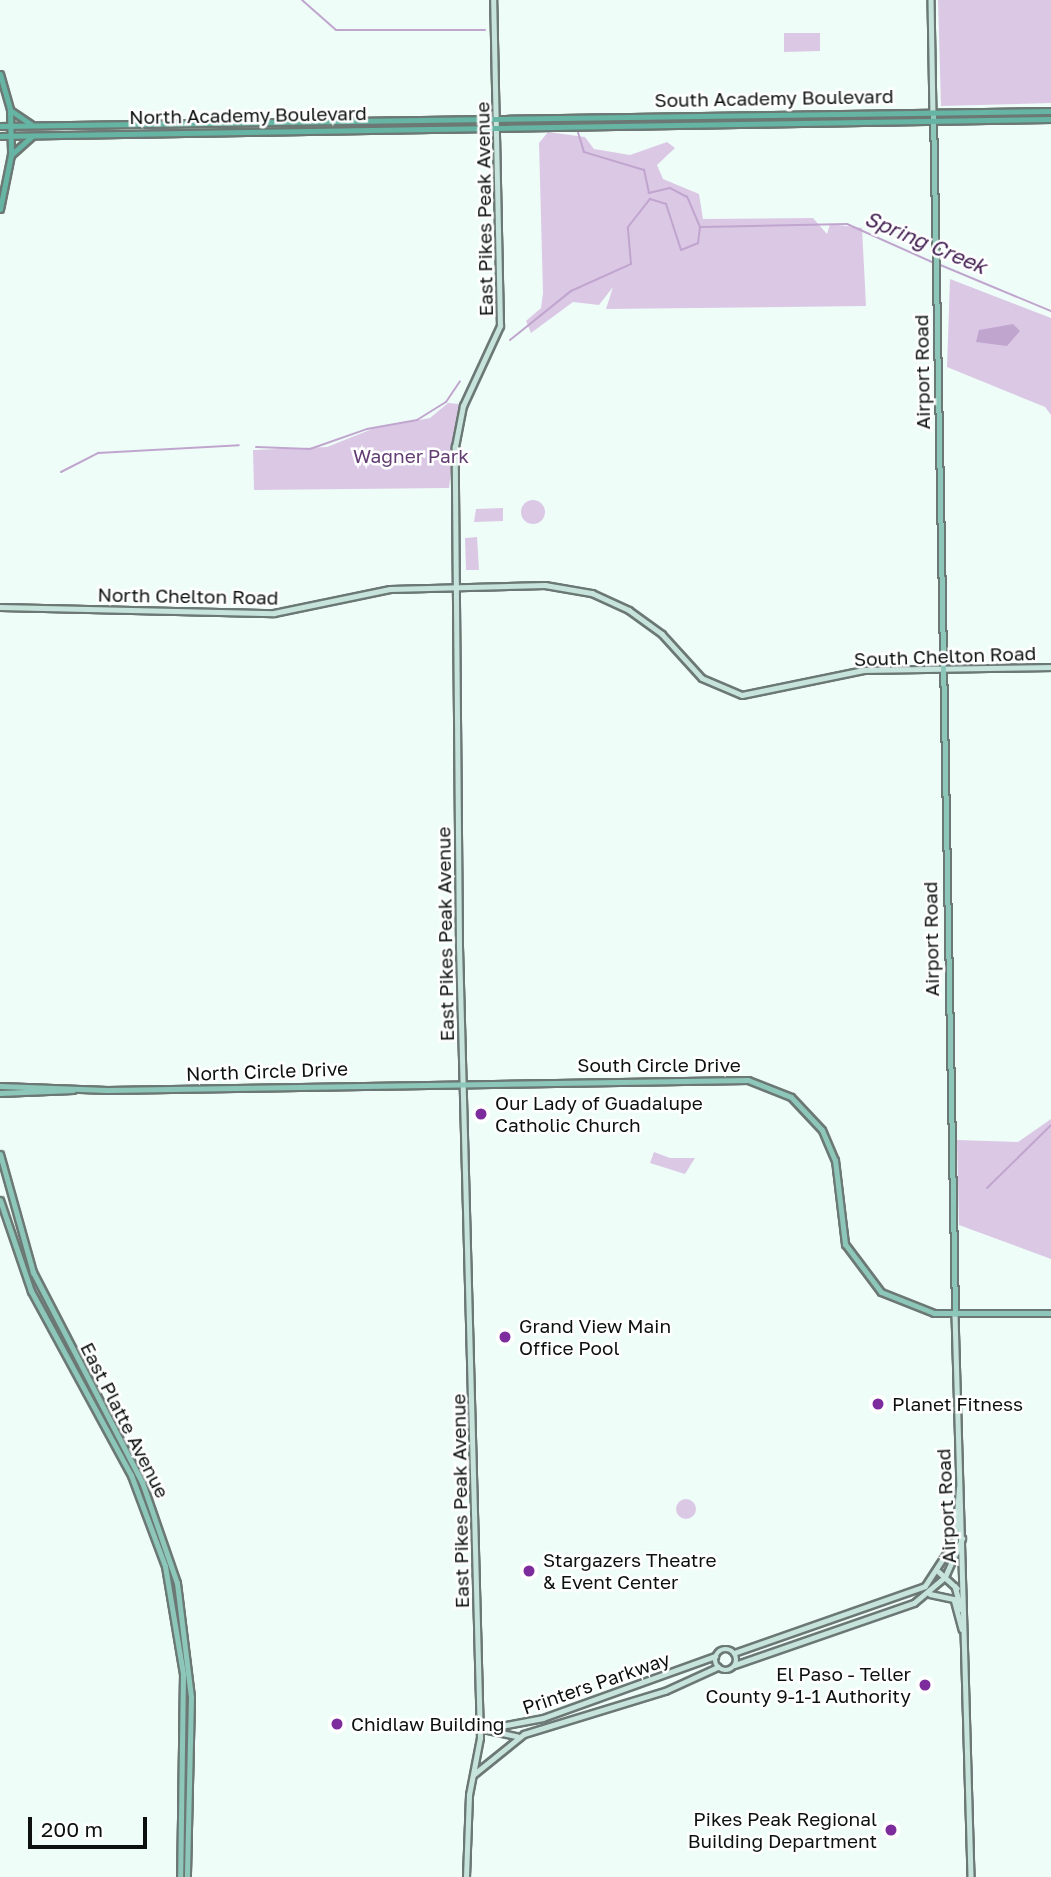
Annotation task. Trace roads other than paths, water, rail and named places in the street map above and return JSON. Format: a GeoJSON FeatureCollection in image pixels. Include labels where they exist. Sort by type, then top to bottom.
{"type":"FeatureCollection","features":[{"type":"Feature","properties":{"kind":"highway"},"geometry":{"type":"LineString","coordinates":[[0,74],[10,110],[7,136],[11,155],[0,209]]}},
{"type":"Feature","properties":{"kind":"highway"},"geometry":{"type":"LineString","coordinates":[[10,110],[34,125]]}},
{"type":"Feature","properties":{"kind":"highway","name":"South Academy Boulevard"},"geometry":{"type":"LineString","coordinates":[[497,118],[1051,111]]}},
{"type":"Feature","properties":{"kind":"highway","name":"North Academy Boulevard"},"geometry":{"type":"LineString","coordinates":[[7,126],[497,118]]}},
{"type":"Feature","properties":{"kind":"highway","name":"South Academy Boulevard"},"geometry":{"type":"LineString","coordinates":[[497,127],[1051,120]]}},
{"type":"Feature","properties":{"kind":"highway","name":"North Academy Boulevard"},"geometry":{"type":"LineString","coordinates":[[7,136],[497,127]]}},
{"type":"Feature","properties":{"kind":"highway"},"geometry":{"type":"LineString","coordinates":[[11,155],[34,135]]}},
{"type":"Feature","properties":{"kind":"main road","name":"East Pikes Peak Avenue"},"geometry":{"type":"LineString","coordinates":[[466,1877],[472,1776],[482,1729],[462,1082],[456,431],[492,355],[500,316],[494,0]]}},
{"type":"Feature","properties":{"kind":"main road","name":"Airport Road"},"geometry":{"type":"LineString","coordinates":[[931,0],[955,1314],[964,1532],[964,1641],[971,1877]]}},
{"type":"Feature","properties":{"kind":"main road","name":"South Chelton Road"},"geometry":{"type":"LineString","coordinates":[[458,587],[554,585],[598,595],[650,624],[708,682],[741,695],[857,671],[1051,667]]}},
{"type":"Feature","properties":{"kind":"main road","name":"North Chelton Road"},"geometry":{"type":"LineString","coordinates":[[0,607],[274,613],[370,591],[458,587]]}},
{"type":"Feature","properties":{"kind":"main road","name":"South Circle Drive"},"geometry":{"type":"LineString","coordinates":[[462,1082],[732,1078],[775,1088],[805,1108],[830,1145],[840,1228],[864,1276],[902,1304],[955,1314],[1051,1313]]}},
{"type":"Feature","properties":{"kind":"main road","name":"North Circle Drive"},"geometry":{"type":"LineString","coordinates":[[0,1093],[462,1082]]}},
{"type":"Feature","properties":{"kind":"main road","name":"North Circle Drive"},"geometry":{"type":"LineString","coordinates":[[0,1086],[72,1090]]}},
{"type":"Feature","properties":{"kind":"main road","name":"East Platte Avenue"},"geometry":{"type":"LineString","coordinates":[[0,1154],[33,1272],[151,1504],[164,1538],[189,1655],[187,1877]]}},
{"type":"Feature","properties":{"kind":"main road","name":"East Platte Avenue"},"geometry":{"type":"LineString","coordinates":[[0,1200],[37,1301],[138,1490],[170,1584],[182,1654],[180,1877]]}},
{"type":"Feature","properties":{"kind":"main road"},"geometry":{"type":"LineString","coordinates":[[960,1483],[955,1540],[939,1572],[905,1598],[734,1653],[717,1654],[718,1667],[734,1667],[930,1594],[951,1596],[961,1624]]}},
{"type":"Feature","properties":{"kind":"main road"},"geometry":{"type":"LineString","coordinates":[[138,1490],[151,1504]]}},
{"type":"Feature","properties":{"kind":"main road"},"geometry":{"type":"LineString","coordinates":[[150,1520],[164,1538]]}},
{"type":"Feature","properties":{"kind":"main road"},"geometry":{"type":"LineString","coordinates":[[930,1594],[945,1577],[964,1532]]}},
{"type":"Feature","properties":{"kind":"main road"},"geometry":{"type":"LineString","coordinates":[[939,1572],[965,1596]]}},
{"type":"Feature","properties":{"kind":"main road"},"geometry":{"type":"LineString","coordinates":[[955,1586],[964,1641]]}},
{"type":"Feature","properties":{"kind":"main road"},"geometry":{"type":"LineString","coordinates":[[734,1653],[734,1667]]}},
{"type":"Feature","properties":{"kind":"main road","name":"Printers Parkway"},"geometry":{"type":"LineString","coordinates":[[482,1729],[543,1718],[717,1654]]}},
{"type":"Feature","properties":{"kind":"main road","name":"Printers Parkway"},"geometry":{"type":"LineString","coordinates":[[482,1729],[511,1738],[665,1691],[718,1667]]}},
{"type":"Feature","properties":{"kind":"main road","name":"Printers Parkway"},"geometry":{"type":"LineString","coordinates":[[472,1776],[524,1734]]}},
{"type":"Feature","properties":{"kind":"waterway"},"geometry":{"type":"LineString","coordinates":[[302,0],[336,30],[485,30]]}},
{"type":"Feature","properties":{"kind":"waterway"},"geometry":{"type":"LineString","coordinates":[[510,340],[571,291],[631,264],[628,227],[650,199],[666,204],[681,250],[698,243],[700,227],[687,197],[670,188],[649,193],[644,170],[584,152],[578,132]]}},
{"type":"Feature","properties":{"kind":"waterway","name":"Spring Creek"},"geometry":{"type":"LineString","coordinates":[[701,227],[847,224],[932,262]]}},
{"type":"Feature","properties":{"kind":"waterway","name":"Spring Creek"},"geometry":{"type":"LineString","coordinates":[[938,264],[1051,311]]}},
{"type":"Feature","properties":{"kind":"waterway"},"geometry":{"type":"LineString","coordinates":[[256,447],[310,449],[367,429],[417,420],[446,402],[460,381]]}},
{"type":"Feature","properties":{"kind":"waterway"},"geometry":{"type":"LineString","coordinates":[[61,472],[98,453],[239,445]]}},
{"type":"Feature","properties":{"kind":"waterway"},"geometry":{"type":"LineString","coordinates":[[987,1188],[1051,1125]]}},
{"type":"Feature","properties":{"kind":"place","name":"Our Lady of Guadalupe Catholic Church"},"geometry":{"type":"Point","coordinates":[481,1114]}},
{"type":"Feature","properties":{"kind":"place","name":"Grand View Main Office Pool"},"geometry":{"type":"Point","coordinates":[505,1337]}},
{"type":"Feature","properties":{"kind":"place","name":"Planet Fitness"},"geometry":{"type":"Point","coordinates":[878,1404]}},
{"type":"Feature","properties":{"kind":"place","name":"Stargazers Theatre & Event Center"},"geometry":{"type":"Point","coordinates":[529,1571]}},
{"type":"Feature","properties":{"kind":"place","name":"El Paso - Teller County 9-1-1 Authority"},"geometry":{"type":"Point","coordinates":[925,1685]}},
{"type":"Feature","properties":{"kind":"place","name":"Chidlaw Building"},"geometry":{"type":"Point","coordinates":[337,1724]}},
{"type":"Feature","properties":{"kind":"place","name":"Pikes Peak Regional Building Department"},"geometry":{"type":"Point","coordinates":[891,1830]}},
{"type":"Feature","properties":{"kind":"park label","name":"Wagner Park"},"geometry":{"type":"Point","coordinates":[411,456]}}]}
